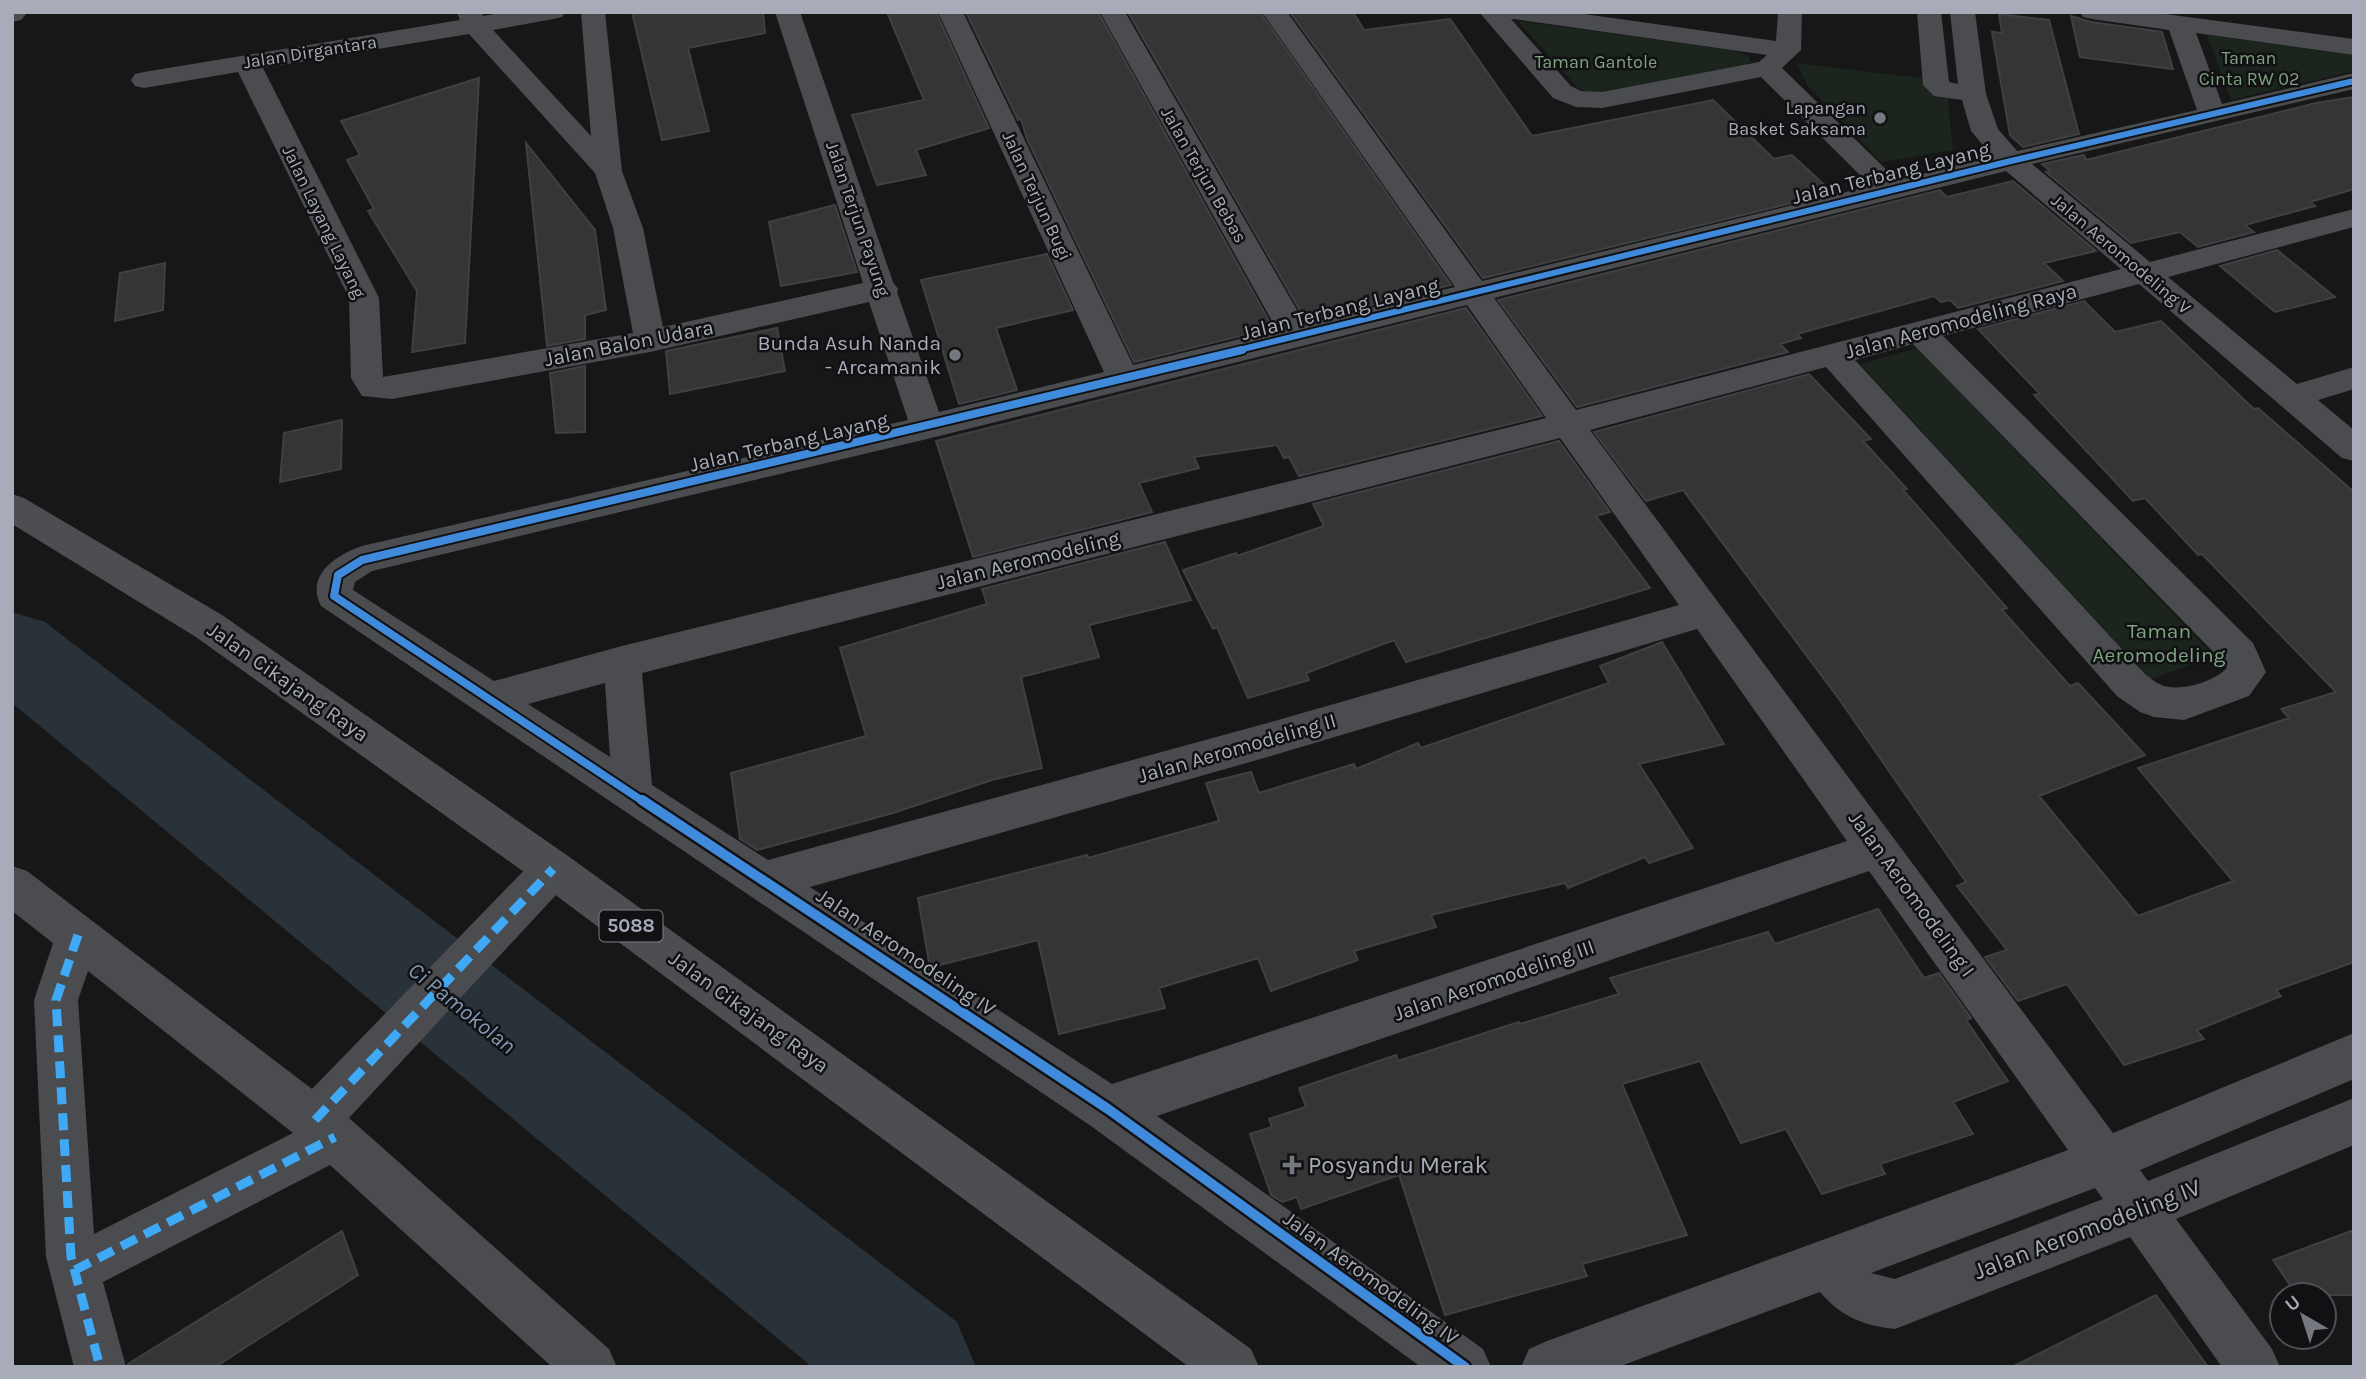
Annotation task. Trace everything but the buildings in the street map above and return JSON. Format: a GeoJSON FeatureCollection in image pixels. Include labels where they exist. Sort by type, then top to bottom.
{"type":"FeatureCollection","features":[{"type":"Feature","properties":{"kind":"main road","name":"Jalan Cikajang Raya"},"geometry":{"type":"LineString","coordinates":[[12,507],[209,626],[541,881],[1233,1367]]}},
{"type":"Feature","properties":{"kind":"street","name":"Jalan Dirgantara"},"geometry":{"type":"LineString","coordinates":[[144,80],[247,63],[472,19],[553,12]]}},
{"type":"Feature","properties":{"kind":"street"},"geometry":{"type":"LineString","coordinates":[[593,12],[608,171],[628,228],[650,341]]}},
{"type":"Feature","properties":{"kind":"street","name":"Jalan Terjun Payung"},"geometry":{"type":"LineString","coordinates":[[787,12],[883,289],[927,427]]}},
{"type":"Feature","properties":{"kind":"street","name":"Jalan Terjun Bugi"},"geometry":{"type":"LineString","coordinates":[[950,12],[1123,379]]}},
{"type":"Feature","properties":{"kind":"street","name":"Jalan Terjun Bebas"},"geometry":{"type":"LineString","coordinates":[[1112,12],[1297,337]]}},
{"type":"Feature","properties":{"kind":"street","name":"Jalan Aeromodeling I"},"geometry":{"type":"LineString","coordinates":[[1274,12],[1568,424],[2254,1367]]}},
{"type":"Feature","properties":{"kind":"street"},"geometry":{"type":"LineString","coordinates":[[1491,12],[1562,92],[1576,99],[1602,100],[1767,68],[1788,50],[1790,12]]}},
{"type":"Feature","properties":{"kind":"street"},"geometry":{"type":"LineString","coordinates":[[1514,12],[1788,50]]}},
{"type":"Feature","properties":{"kind":"street"},"geometry":{"type":"LineString","coordinates":[[1929,12],[1936,85],[1942,90],[1973,94]]}},
{"type":"Feature","properties":{"kind":"street","name":"Jalan Aeromodeling V"},"geometry":{"type":"LineString","coordinates":[[1962,12],[1973,94],[1985,131],[2011,161],[2354,449]]}},
{"type":"Feature","properties":{"kind":"street"},"geometry":{"type":"LineString","coordinates":[[2092,12],[2354,47]]}},
{"type":"Feature","properties":{"kind":"street"},"geometry":{"type":"LineString","coordinates":[[472,19],[608,171]]}},
{"type":"Feature","properties":{"kind":"street"},"geometry":{"type":"LineString","coordinates":[[2180,23],[2212,114]]}},
{"type":"Feature","properties":{"kind":"street","name":"Jalan Layang Layang"},"geometry":{"type":"LineString","coordinates":[[247,63],[364,298],[367,378],[373,388]]}},
{"type":"Feature","properties":{"kind":"street"},"geometry":{"type":"LineString","coordinates":[[1767,68],[1891,190]]}},
{"type":"Feature","properties":{"kind":"street","name":"Jalan Terbang Layang"},"geometry":{"type":"LineString","coordinates":[[338,575],[362,560],[927,427],[1891,190],[2354,80]]}},
{"type":"Feature","properties":{"kind":"street","name":"Jalan Aeromodeling Raya"},"geometry":{"type":"LineString","coordinates":[[1568,424],[2354,218]]}},
{"type":"Feature","properties":{"kind":"street","name":"Jalan Balon Udara"},"geometry":{"type":"LineString","coordinates":[[373,388],[392,388],[650,341],[883,289]]}},
{"type":"Feature","properties":{"kind":"street"},"geometry":{"type":"LineString","coordinates":[[1832,354],[2132,685],[2154,701],[2184,704],[2235,685],[2247,671],[2240,654],[1919,331]]}},
{"type":"Feature","properties":{"kind":"street"},"geometry":{"type":"LineString","coordinates":[[2291,397],[2354,378]]}},
{"type":"Feature","properties":{"kind":"street","name":"Jalan Aeromodeling"},"geometry":{"type":"LineString","coordinates":[[488,699],[622,662],[1568,424]]}},
{"type":"Feature","properties":{"kind":"street","name":"Jalan Aeromodeling IV"},"geometry":{"type":"LineString","coordinates":[[338,575],[334,596],[767,880],[1108,1109],[1465,1367]]}},
{"type":"Feature","properties":{"kind":"street","name":"Jalan Aeromodeling II"},"geometry":{"type":"LineString","coordinates":[[767,880],[1258,743],[1706,612]]}},
{"type":"Feature","properties":{"kind":"street"},"geometry":{"type":"LineString","coordinates":[[622,662],[633,794]]}},
{"type":"Feature","properties":{"kind":"street","name":"Jalan Aeromodeling III"},"geometry":{"type":"LineString","coordinates":[[1108,1109],[1879,849]]}},
{"type":"Feature","properties":{"kind":"street"},"geometry":{"type":"LineString","coordinates":[[75,1270],[331,1116],[541,881]]}},
{"type":"Feature","properties":{"kind":"street"},"geometry":{"type":"LineString","coordinates":[[12,885],[331,1116],[591,1367]]}},
{"type":"Feature","properties":{"kind":"street"},"geometry":{"type":"LineString","coordinates":[[78,935],[56,1000],[71,1257],[100,1367]]}},
{"type":"Feature","properties":{"kind":"street"},"geometry":{"type":"LineString","coordinates":[[1547,1367],[1829,1265],[2106,1160],[2354,1056]]}},
{"type":"Feature","properties":{"kind":"street","name":"Jalan Aeromodeling IV"},"geometry":{"type":"LineString","coordinates":[[1829,1265],[1855,1295],[1873,1302],[1895,1304],[2140,1209],[2354,1121]]}},
{"type":"Feature","properties":{"kind":"green space","name":"Taman Gantole"},"geometry":{"type":"Polygon","coordinates":[[[1518,21],[1731,50],[1749,56],[1751,62],[1608,93],[1588,92],[1577,87],[1518,21]]]}},
{"type":"Feature","properties":{"kind":"green space","name":"Taman Cinta RW 02"},"geometry":{"type":"Polygon","coordinates":[[[2207,35],[2354,55],[2354,71],[2231,100],[2207,35]]]}},
{"type":"Feature","properties":{"kind":"green space","name":"Lapangan Basket Saksama"},"geometry":{"type":"Polygon","coordinates":[[[1796,63],[1946,81],[1953,150],[1881,162],[1808,86],[1796,63]]]}},
{"type":"Feature","properties":{"kind":"green space","name":"Taman Aeromodeling"},"geometry":{"type":"Polygon","coordinates":[[[1917,348],[2215,657],[2150,679],[1860,364],[1917,348]]]}},
{"type":"Feature","properties":{"kind":"waterway","name":"Ci Pamokolan"},"geometry":{"type":"LineString","coordinates":[[12,649],[912,1367]]}},
{"type":"Feature","properties":{"kind":"marked path"},"geometry":{"type":"LineString","coordinates":[[315,1120],[553,869]]}},
{"type":"Feature","properties":{"kind":"marked path"},"geometry":{"type":"LineString","coordinates":[[78,935],[56,1000],[71,1257],[100,1367]]}},
{"type":"Feature","properties":{"kind":"marked path"},"geometry":{"type":"LineString","coordinates":[[75,1270],[335,1137]]}},
{"type":"Feature","properties":{"kind":"cycle path"},"geometry":{"type":"LineString","coordinates":[[1465,1367],[1108,1109],[334,596],[338,575],[362,560],[927,427],[2011,161],[2354,81]]}},
{"type":"Feature","properties":{"kind":"place","name":"Lapangan Basket Saksama"},"geometry":{"type":"Point","coordinates":[1880,118]}},
{"type":"Feature","properties":{"kind":"place","name":"Bunda Asuh Nanda - Arcamanik"},"geometry":{"type":"Point","coordinates":[955,355]}},
{"type":"Feature","properties":{"kind":"place","name":"Posyandu Merak"},"geometry":{"type":"Point","coordinates":[1292,1165]}}]}
